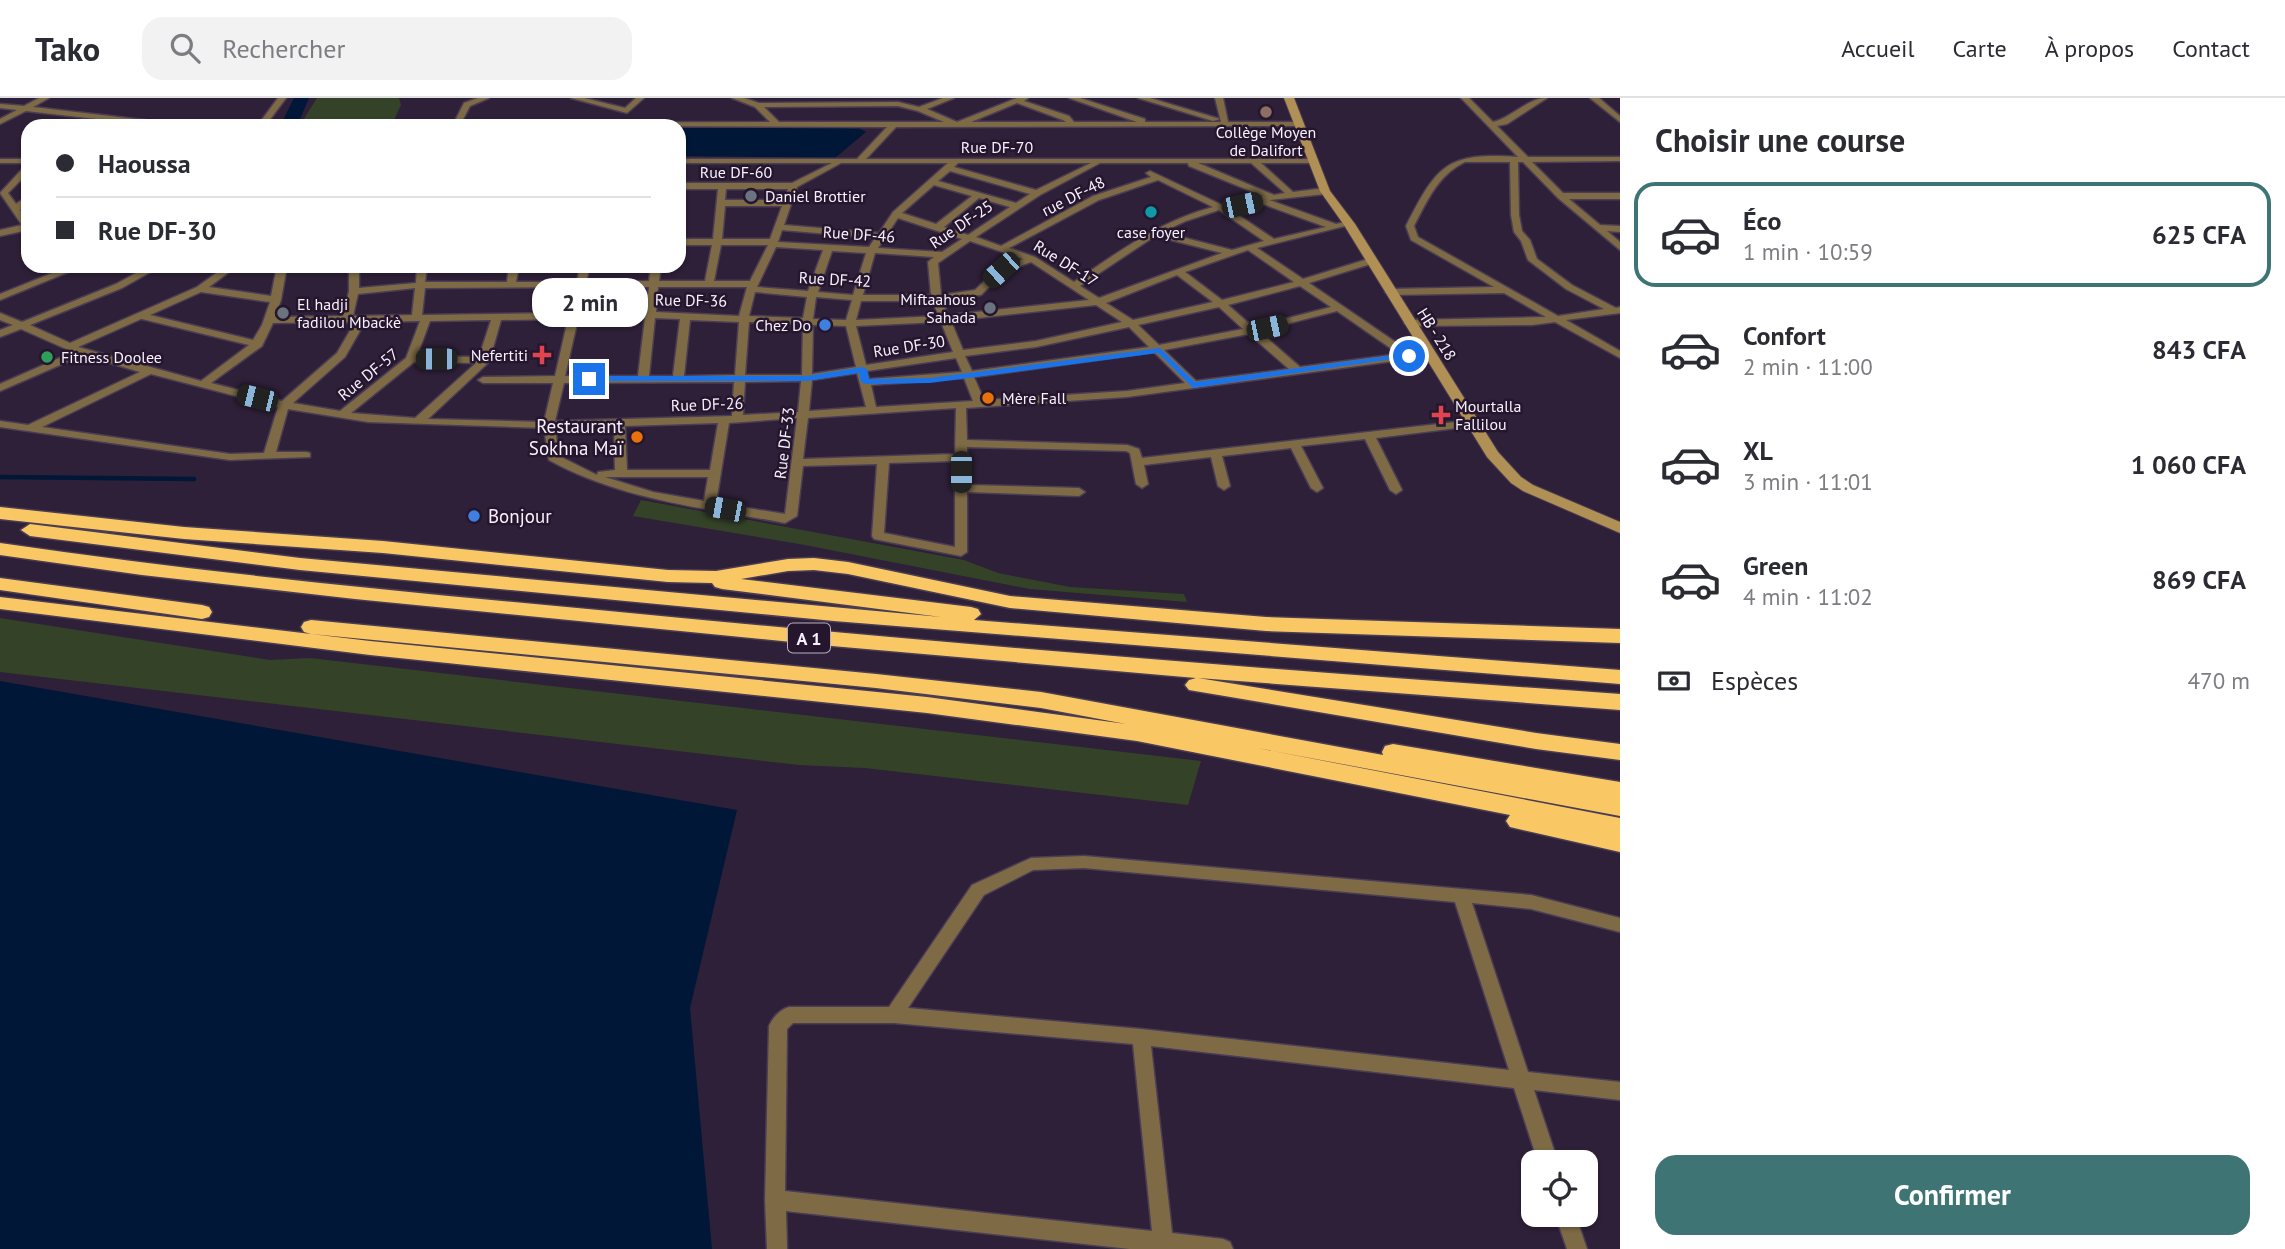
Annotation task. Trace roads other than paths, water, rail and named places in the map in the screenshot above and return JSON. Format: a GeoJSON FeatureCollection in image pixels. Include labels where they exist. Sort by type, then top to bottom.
{"type":"FeatureCollection","features":[{"type":"Feature","properties":{"kind":"highway"},"geometry":{"type":"LineString","coordinates":[[0,513],[184,533],[383,547],[668,576],[1251,650]]}},
{"type":"Feature","properties":{"kind":"highway","name":"A 1"},"geometry":{"type":"LineString","coordinates":[[0,525],[267,560],[869,619],[1620,677]]}},
{"type":"Feature","properties":{"kind":"highway","name":"A 1"},"geometry":{"type":"LineString","coordinates":[[0,549],[197,576],[867,644],[1181,671],[1620,702]]}},
{"type":"Feature","properties":{"kind":"highway"},"geometry":{"type":"LineString","coordinates":[[668,576],[716,577],[788,565],[814,564],[848,568],[1010,602],[1067,608],[1266,624],[1620,636]]}},
{"type":"Feature","properties":{"kind":"highway"},"geometry":{"type":"LineString","coordinates":[[0,584],[286,624],[877,681],[1041,700],[1620,843]]}},
{"type":"Feature","properties":{"kind":"highway"},"geometry":{"type":"LineString","coordinates":[[0,603],[370,648],[1141,725],[1428,757],[1620,791]]}},
{"type":"Feature","properties":{"kind":"highway"},"geometry":{"type":"LineString","coordinates":[[867,644],[1222,688],[1536,741],[1620,752]]}},
{"type":"Feature","properties":{"kind":"highway"},"geometry":{"type":"LineString","coordinates":[[1141,725],[1620,807]]}},
{"type":"Feature","properties":{"kind":"highway"},"geometry":{"type":"LineString","coordinates":[[1141,725],[1620,827]]}},
{"type":"Feature","properties":{"kind":"main road","name":"HB - 218"},"geometry":{"type":"LineString","coordinates":[[1289,98],[1325,191],[1349,224],[1492,454],[1516,480],[1620,528]]}},
{"type":"Feature","properties":{"kind":"street"},"geometry":{"type":"LineString","coordinates":[[0,121],[45,98]]}},
{"type":"Feature","properties":{"kind":"street"},"geometry":{"type":"LineString","coordinates":[[266,119],[282,98]]}},
{"type":"Feature","properties":{"kind":"street"},"geometry":{"type":"LineString","coordinates":[[459,119],[467,105],[485,98]]}},
{"type":"Feature","properties":{"kind":"street"},"geometry":{"type":"LineString","coordinates":[[575,98],[627,111]]}},
{"type":"Feature","properties":{"kind":"street"},"geometry":{"type":"LineString","coordinates":[[626,119],[627,111],[640,98]]}},
{"type":"Feature","properties":{"kind":"street"},"geometry":{"type":"LineString","coordinates":[[736,98],[758,106],[898,104],[920,109],[957,125],[1021,99],[1066,118],[1073,125]]}},
{"type":"Feature","properties":{"kind":"street"},"geometry":{"type":"LineString","coordinates":[[920,109],[950,98]]}},
{"type":"Feature","properties":{"kind":"street"},"geometry":{"type":"LineString","coordinates":[[1073,98],[1154,124]]}},
{"type":"Feature","properties":{"kind":"street"},"geometry":{"type":"LineString","coordinates":[[1142,98],[1224,122]]}},
{"type":"Feature","properties":{"kind":"street"},"geometry":{"type":"LineString","coordinates":[[1219,98],[1224,122]]}},
{"type":"Feature","properties":{"kind":"street"},"geometry":{"type":"LineString","coordinates":[[1465,98],[1492,125],[1519,159],[1620,247]]}},
{"type":"Feature","properties":{"kind":"street"},"geometry":{"type":"LineString","coordinates":[[1492,125],[1504,121],[1542,98]]}},
{"type":"Feature","properties":{"kind":"street"},"geometry":{"type":"LineString","coordinates":[[1594,98],[1620,120]]}},
{"type":"Feature","properties":{"kind":"street"},"geometry":{"type":"LineString","coordinates":[[0,106],[115,119]]}},
{"type":"Feature","properties":{"kind":"street"},"geometry":{"type":"LineString","coordinates":[[758,106],[777,125]]}},
{"type":"Feature","properties":{"kind":"street"},"geometry":{"type":"LineString","coordinates":[[686,125],[1073,125],[1224,122],[1299,124]]}},
{"type":"Feature","properties":{"kind":"street"},"geometry":{"type":"LineString","coordinates":[[859,161],[893,125]]}},
{"type":"Feature","properties":{"kind":"street"},"geometry":{"type":"LineString","coordinates":[[1620,159],[1474,159],[1458,162],[1430,186],[1410,226],[1414,238],[1620,355]]}},
{"type":"Feature","properties":{"kind":"street"},"geometry":{"type":"LineString","coordinates":[[1519,159],[1515,215],[1518,232],[1525,240],[1533,260],[1569,287],[1616,310]]}},
{"type":"Feature","properties":{"kind":"street"},"geometry":{"type":"LineString","coordinates":[[0,161],[21,161]]}},
{"type":"Feature","properties":{"kind":"street","name":"Rue DF-70"},"geometry":{"type":"LineString","coordinates":[[686,161],[859,161],[952,165],[1019,161],[1314,161]]}},
{"type":"Feature","properties":{"kind":"street"},"geometry":{"type":"LineString","coordinates":[[737,419],[744,317],[752,287],[773,243],[793,186],[842,161]]}},
{"type":"Feature","properties":{"kind":"street"},"geometry":{"type":"LineString","coordinates":[[1019,161],[1040,170]]}},
{"type":"Feature","properties":{"kind":"street","name":"Rue DF-25"},"geometry":{"type":"LineString","coordinates":[[980,404],[962,355],[942,317],[936,298],[933,262],[1037,193],[1103,161]]}},
{"type":"Feature","properties":{"kind":"street"},"geometry":{"type":"LineString","coordinates":[[1127,161],[1222,209],[1271,241]]}},
{"type":"Feature","properties":{"kind":"street"},"geometry":{"type":"LineString","coordinates":[[1184,161],[1275,198]]}},
{"type":"Feature","properties":{"kind":"street"},"geometry":{"type":"LineString","coordinates":[[1253,161],[1292,195]]}},
{"type":"Feature","properties":{"kind":"street"},"geometry":{"type":"LineString","coordinates":[[873,411],[850,323],[871,251],[896,214],[952,165],[1037,193]]}},
{"type":"Feature","properties":{"kind":"street"},"geometry":{"type":"LineString","coordinates":[[21,175],[4,193],[21,217]]}},
{"type":"Feature","properties":{"kind":"street"},"geometry":{"type":"LineString","coordinates":[[1051,175],[1062,179]]}},
{"type":"Feature","properties":{"kind":"street","name":"rue DF-48"},"geometry":{"type":"LineString","coordinates":[[1003,248],[1096,198],[1158,177]]}},
{"type":"Feature","properties":{"kind":"street"},"geometry":{"type":"LineString","coordinates":[[932,182],[1017,206]]}},
{"type":"Feature","properties":{"kind":"street","name":"Rue DF-60"},"geometry":{"type":"LineString","coordinates":[[686,186],[793,186]]}},
{"type":"Feature","properties":{"kind":"street"},"geometry":{"type":"LineString","coordinates":[[709,283],[717,242],[722,186]]}},
{"type":"Feature","properties":{"kind":"street"},"geometry":{"type":"LineString","coordinates":[[1074,286],[1156,233],[1183,219],[1275,198],[1325,191]]}},
{"type":"Feature","properties":{"kind":"street"},"geometry":{"type":"LineString","coordinates":[[938,227],[978,195]]}},
{"type":"Feature","properties":{"kind":"street"},"geometry":{"type":"LineString","coordinates":[[1561,196],[1620,196]]}},
{"type":"Feature","properties":{"kind":"street"},"geometry":{"type":"LineString","coordinates":[[1261,201],[1333,226]]}},
{"type":"Feature","properties":{"kind":"street"},"geometry":{"type":"LineString","coordinates":[[721,203],[787,203]]}},
{"type":"Feature","properties":{"kind":"street"},"geometry":{"type":"LineString","coordinates":[[15,210],[21,205]]}},
{"type":"Feature","properties":{"kind":"street","name":"Rue DF-17"},"geometry":{"type":"LineString","coordinates":[[896,214],[1032,259],[1132,324],[1193,385]]}},
{"type":"Feature","properties":{"kind":"street","name":"Rue DF-36"},"geometry":{"type":"LineString","coordinates":[[271,320],[686,315],[850,323],[942,317],[1099,302],[1250,247],[1349,224]]}},
{"type":"Feature","properties":{"kind":"street"},"geometry":{"type":"LineString","coordinates":[[779,227],[881,236]]}},
{"type":"Feature","properties":{"kind":"street"},"geometry":{"type":"LineString","coordinates":[[0,233],[21,228]]}},
{"type":"Feature","properties":{"kind":"street"},"geometry":{"type":"LineString","coordinates":[[1597,228],[1620,229]]}},
{"type":"Feature","properties":{"kind":"street"},"geometry":{"type":"LineString","coordinates":[[1156,233],[1233,253]]}},
{"type":"Feature","properties":{"kind":"street","name":"Rue DF-46"},"geometry":{"type":"LineString","coordinates":[[686,242],[773,243],[943,255]]}},
{"type":"Feature","properties":{"kind":"street"},"geometry":{"type":"LineString","coordinates":[[1250,247],[1409,356]]}},
{"type":"Feature","properties":{"kind":"street","name":"Rue DF-33"},"geometry":{"type":"LineString","coordinates":[[709,506],[789,518],[807,378],[808,321],[812,294],[828,248]]}},
{"type":"Feature","properties":{"kind":"street","name":"Rue DF-42"},"geometry":{"type":"LineString","coordinates":[[354,291],[422,285],[709,283],[859,298],[936,298],[978,293],[1001,270],[1032,259]]}},
{"type":"Feature","properties":{"kind":"street","name":"Rue DF-30"},"geometry":{"type":"LineString","coordinates":[[483,380],[807,378],[1037,344],[1303,284],[1371,261]]}},
{"type":"Feature","properties":{"kind":"street"},"geometry":{"type":"LineString","coordinates":[[1178,271],[1221,304],[1298,371]]}},
{"type":"Feature","properties":{"kind":"street"},"geometry":{"type":"LineString","coordinates":[[0,297],[56,273]]}},
{"type":"Feature","properties":{"kind":"street"},"geometry":{"type":"LineString","coordinates":[[0,334],[119,286],[143,273]]}},
{"type":"Feature","properties":{"kind":"street"},"geometry":{"type":"LineString","coordinates":[[69,347],[200,289],[222,273]]}},
{"type":"Feature","properties":{"kind":"street"},"geometry":{"type":"LineString","coordinates":[[203,384],[258,344],[271,320],[281,273]]}},
{"type":"Feature","properties":{"kind":"street"},"geometry":{"type":"LineString","coordinates":[[348,318],[354,291],[354,273]]}},
{"type":"Feature","properties":{"kind":"street","name":"Rue DF-57"},"geometry":{"type":"LineString","coordinates":[[342,415],[411,359],[422,317],[422,273]]}},
{"type":"Feature","properties":{"kind":"street"},"geometry":{"type":"LineString","coordinates":[[511,285],[513,273]]}},
{"type":"Feature","properties":{"kind":"street"},"geometry":{"type":"LineString","coordinates":[[583,273],[549,425],[553,458],[584,475],[651,495],[709,506],[724,420]]}},
{"type":"Feature","properties":{"kind":"street"},"geometry":{"type":"LineString","coordinates":[[643,378],[655,273]]}},
{"type":"Feature","properties":{"kind":"street"},"geometry":{"type":"LineString","coordinates":[[200,289],[276,300]]}},
{"type":"Feature","properties":{"kind":"street"},"geometry":{"type":"LineString","coordinates":[[1390,292],[1506,290]]}},
{"type":"Feature","properties":{"kind":"street"},"geometry":{"type":"LineString","coordinates":[[865,382],[930,380],[1160,351],[1338,309]]}},
{"type":"Feature","properties":{"kind":"street"},"geometry":{"type":"LineString","coordinates":[[1409,323],[1558,320],[1616,310]]}},
{"type":"Feature","properties":{"kind":"street"},"geometry":{"type":"LineString","coordinates":[[678,378],[686,315]]}},
{"type":"Feature","properties":{"kind":"street","name":"Rue DF-26"},"geometry":{"type":"LineString","coordinates":[[0,316],[82,352],[284,405],[342,415],[418,422],[549,425],[724,420],[1127,394],[1428,353]]}},
{"type":"Feature","properties":{"kind":"street"},"geometry":{"type":"LineString","coordinates":[[142,316],[258,344]]}},
{"type":"Feature","properties":{"kind":"street"},"geometry":{"type":"LineString","coordinates":[[418,422],[485,360],[497,317]]}},
{"type":"Feature","properties":{"kind":"street"},"geometry":{"type":"LineString","coordinates":[[268,456],[284,405],[341,355],[362,318]]}},
{"type":"Feature","properties":{"kind":"street"},"geometry":{"type":"LineString","coordinates":[[0,388],[82,352]]}},
{"type":"Feature","properties":{"kind":"street"},"geometry":{"type":"LineString","coordinates":[[411,359],[485,360]]}},
{"type":"Feature","properties":{"kind":"street"},"geometry":{"type":"LineString","coordinates":[[30,428],[150,371]]}},
{"type":"Feature","properties":{"kind":"street"},"geometry":{"type":"LineString","coordinates":[[883,461],[878,536],[961,552],[961,405]]}},
{"type":"Feature","properties":{"kind":"street"},"geometry":{"type":"LineString","coordinates":[[619,423],[621,474]]}},
{"type":"Feature","properties":{"kind":"street"},"geometry":{"type":"LineString","coordinates":[[1138,462],[1473,423]]}},
{"type":"Feature","properties":{"kind":"street"},"geometry":{"type":"LineString","coordinates":[[0,424],[230,457],[306,455]]}},
{"type":"Feature","properties":{"kind":"street"},"geometry":{"type":"LineString","coordinates":[[1369,436],[1396,491]]}},
{"type":"Feature","properties":{"kind":"street"},"geometry":{"type":"LineString","coordinates":[[961,443],[1127,448],[1135,451],[1142,484]]}},
{"type":"Feature","properties":{"kind":"street"},"geometry":{"type":"LineString","coordinates":[[1295,445],[1317,488]]}},
{"type":"Feature","properties":{"kind":"street"},"geometry":{"type":"LineString","coordinates":[[1216,455],[1224,486]]}},
{"type":"Feature","properties":{"kind":"street"},"geometry":{"type":"LineString","coordinates":[[798,463],[961,457]]}},
{"type":"Feature","properties":{"kind":"street"},"geometry":{"type":"LineString","coordinates":[[584,475],[716,473]]}},
{"type":"Feature","properties":{"kind":"street"},"geometry":{"type":"LineString","coordinates":[[961,488],[1079,492]]}},
{"type":"Feature","properties":{"kind":"street"},"geometry":{"type":"LineString","coordinates":[[894,1015],[978,890],[1031,864],[1084,862],[1531,902],[1620,925]]}},
{"type":"Feature","properties":{"kind":"street"},"geometry":{"type":"LineString","coordinates":[[1461,896],[1544,1150]]}},
{"type":"Feature","properties":{"kind":"street"},"geometry":{"type":"LineString","coordinates":[[776,1249],[778,1026],[782,1019],[789,1015],[894,1015],[1141,1037],[1620,1091]]}},
{"type":"Feature","properties":{"kind":"street"},"geometry":{"type":"LineString","coordinates":[[1141,1037],[1163,1246]]}},
{"type":"Feature","properties":{"kind":"street"},"geometry":{"type":"LineString","coordinates":[[775,1200],[1163,1246],[1223,1249]]}},
{"type":"Feature","properties":{"kind":"street"},"geometry":{"type":"LineString","coordinates":[[1569,1227],[1577,1249]]}},
{"type":"Feature","properties":{"kind":"water"},"geometry":{"type":"Polygon","coordinates":[[[294,98],[309,98],[300,119],[284,119],[294,98]]]}},
{"type":"Feature","properties":{"kind":"water"},"geometry":{"type":"Polygon","coordinates":[[[857,127],[866,132],[835,158],[686,156],[686,128],[857,127]]]}},
{"type":"Feature","properties":{"kind":"water"},"geometry":{"type":"Polygon","coordinates":[[[0,681],[737,810],[690,1008],[712,1249],[0,1249],[0,681]]]}},
{"type":"Feature","properties":{"kind":"waterway"},"geometry":{"type":"LineString","coordinates":[[0,477],[194,479]]}},
{"type":"Feature","properties":{"kind":"place","name":"Collège Moyen de Dalifort"},"geometry":{"type":"Point","coordinates":[1266,112]}},
{"type":"Feature","properties":{"kind":"place","name":"Daniel Brottier"},"geometry":{"type":"Point","coordinates":[751,196]}},
{"type":"Feature","properties":{"kind":"place","name":"case foyer"},"geometry":{"type":"Point","coordinates":[1151,212]}},
{"type":"Feature","properties":{"kind":"place","name":"Miftaahous Sahada"},"geometry":{"type":"Point","coordinates":[990,308]}},
{"type":"Feature","properties":{"kind":"place","name":"El hadji fadilou Mbackè"},"geometry":{"type":"Point","coordinates":[283,313]}},
{"type":"Feature","properties":{"kind":"place","name":"Chez Do"},"geometry":{"type":"Point","coordinates":[825,325]}},
{"type":"Feature","properties":{"kind":"place","name":"Nefertiti"},"geometry":{"type":"Point","coordinates":[542,355]}},
{"type":"Feature","properties":{"kind":"place","name":"Fitness Doolee"},"geometry":{"type":"Point","coordinates":[47,357]}},
{"type":"Feature","properties":{"kind":"place","name":"Mère Fall"},"geometry":{"type":"Point","coordinates":[988,398]}},
{"type":"Feature","properties":{"kind":"place","name":"Mourtalla Fallilou"},"geometry":{"type":"Point","coordinates":[1441,415]}},
{"type":"Feature","properties":{"kind":"place","name":"Restaurant Sokhna Maï"},"geometry":{"type":"Point","coordinates":[637,437]}},
{"type":"Feature","properties":{"kind":"place","name":"Bonjour"},"geometry":{"type":"Point","coordinates":[474,516]}}]}
